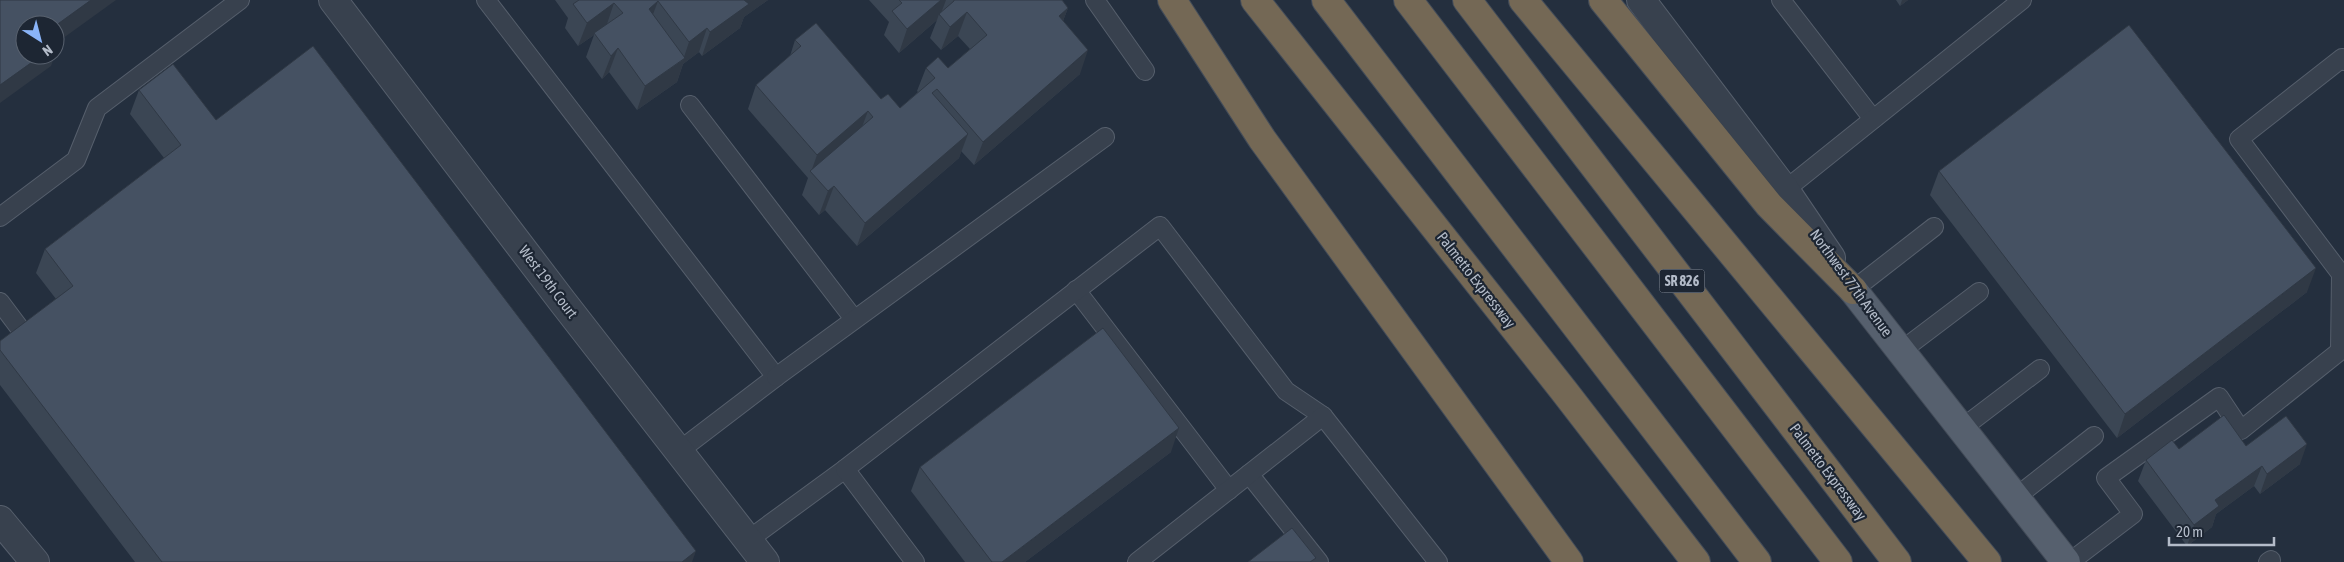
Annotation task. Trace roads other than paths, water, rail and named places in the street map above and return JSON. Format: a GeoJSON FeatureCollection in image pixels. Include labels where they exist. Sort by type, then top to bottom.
{"type":"FeatureCollection","features":[{"type":"Feature","properties":{"kind":"highway"},"geometry":{"type":"LineString","coordinates":[[1172,0],[1262,138],[1570,562]]}},
{"type":"Feature","properties":{"kind":"highway","name":"Palmetto Expressway"},"geometry":{"type":"LineString","coordinates":[[1255,0],[1564,391],[1696,562]]}},
{"type":"Feature","properties":{"kind":"highway"},"geometry":{"type":"LineString","coordinates":[[1326,0],[1757,562]]}},
{"type":"Feature","properties":{"kind":"highway"},"geometry":{"type":"LineString","coordinates":[[1408,0],[1838,562]]}},
{"type":"Feature","properties":{"kind":"highway","name":"Palmetto Expressway"},"geometry":{"type":"LineString","coordinates":[[1467,0],[1897,562]]}},
{"type":"Feature","properties":{"kind":"highway"},"geometry":{"type":"LineString","coordinates":[[1523,0],[1987,562]]}},
{"type":"Feature","properties":{"kind":"highway"},"geometry":{"type":"LineString","coordinates":[[1603,0],[1770,205],[1853,290]]}},
{"type":"Feature","properties":{"kind":"main road","name":"Northwest 77th Avenue"},"geometry":{"type":"LineString","coordinates":[[1853,290],[2066,562]]}},
{"type":"Feature","properties":{"kind":"street","name":"West 19th Court"},"geometry":{"type":"LineString","coordinates":[[333,0],[766,562]]}},
{"type":"Feature","properties":{"kind":"street","name":"Northwest 77th Avenue"},"geometry":{"type":"LineString","coordinates":[[1640,0],[1785,190],[1853,290]]}},
{"type":"Feature","properties":{"kind":"street"},"geometry":{"type":"LineString","coordinates":[[0,520],[35,562]]}},
{"type":"Feature","properties":{"kind":"lane"},"geometry":{"type":"LineString","coordinates":[[0,217],[76,160],[97,108],[240,0]]}},
{"type":"Feature","properties":{"kind":"lane"},"geometry":{"type":"LineString","coordinates":[[486,0],[776,377]]}},
{"type":"Feature","properties":{"kind":"lane"},"geometry":{"type":"LineString","coordinates":[[1096,0],[1145,71]]}},
{"type":"Feature","properties":{"kind":"lane"},"geometry":{"type":"LineString","coordinates":[[1781,0],[1873,119]]}},
{"type":"Feature","properties":{"kind":"lane"},"geometry":{"type":"LineString","coordinates":[[1785,190],[2022,0]]}},
{"type":"Feature","properties":{"kind":"lane"},"geometry":{"type":"LineString","coordinates":[[2070,562],[2133,514],[2106,478],[2218,397],[2241,430],[2340,351],[2341,274],[2239,138],[2342,58],[2344,60]]}},
{"type":"Feature","properties":{"kind":"lane"},"geometry":{"type":"LineString","coordinates":[[690,105],[854,319]]}},
{"type":"Feature","properties":{"kind":"lane"},"geometry":{"type":"LineString","coordinates":[[679,451],[854,319],[1105,137]]}},
{"type":"Feature","properties":{"kind":"lane"},"geometry":{"type":"LineString","coordinates":[[748,540],[845,469],[1160,226],[1286,391],[1324,416],[1438,562]]}},
{"type":"Feature","properties":{"kind":"lane"},"geometry":{"type":"LineString","coordinates":[[1853,290],[1934,227]]}},
{"type":"Feature","properties":{"kind":"lane"},"geometry":{"type":"LineString","coordinates":[[1076,290],[1229,490]]}},
{"type":"Feature","properties":{"kind":"lane"},"geometry":{"type":"LineString","coordinates":[[1901,352],[1979,292]]}},
{"type":"Feature","properties":{"kind":"lane"},"geometry":{"type":"LineString","coordinates":[[0,302],[18,326]]}},
{"type":"Feature","properties":{"kind":"lane"},"geometry":{"type":"LineString","coordinates":[[1961,429],[2040,369]]}},
{"type":"Feature","properties":{"kind":"lane"},"geometry":{"type":"LineString","coordinates":[[1137,562],[1324,416]]}},
{"type":"Feature","properties":{"kind":"lane"},"geometry":{"type":"LineString","coordinates":[[2016,496],[2094,436]]}},
{"type":"Feature","properties":{"kind":"lane"},"geometry":{"type":"LineString","coordinates":[[845,469],[915,562]]}},
{"type":"Feature","properties":{"kind":"lane"},"geometry":{"type":"LineString","coordinates":[[1249,474],[1319,562]]}}]}
